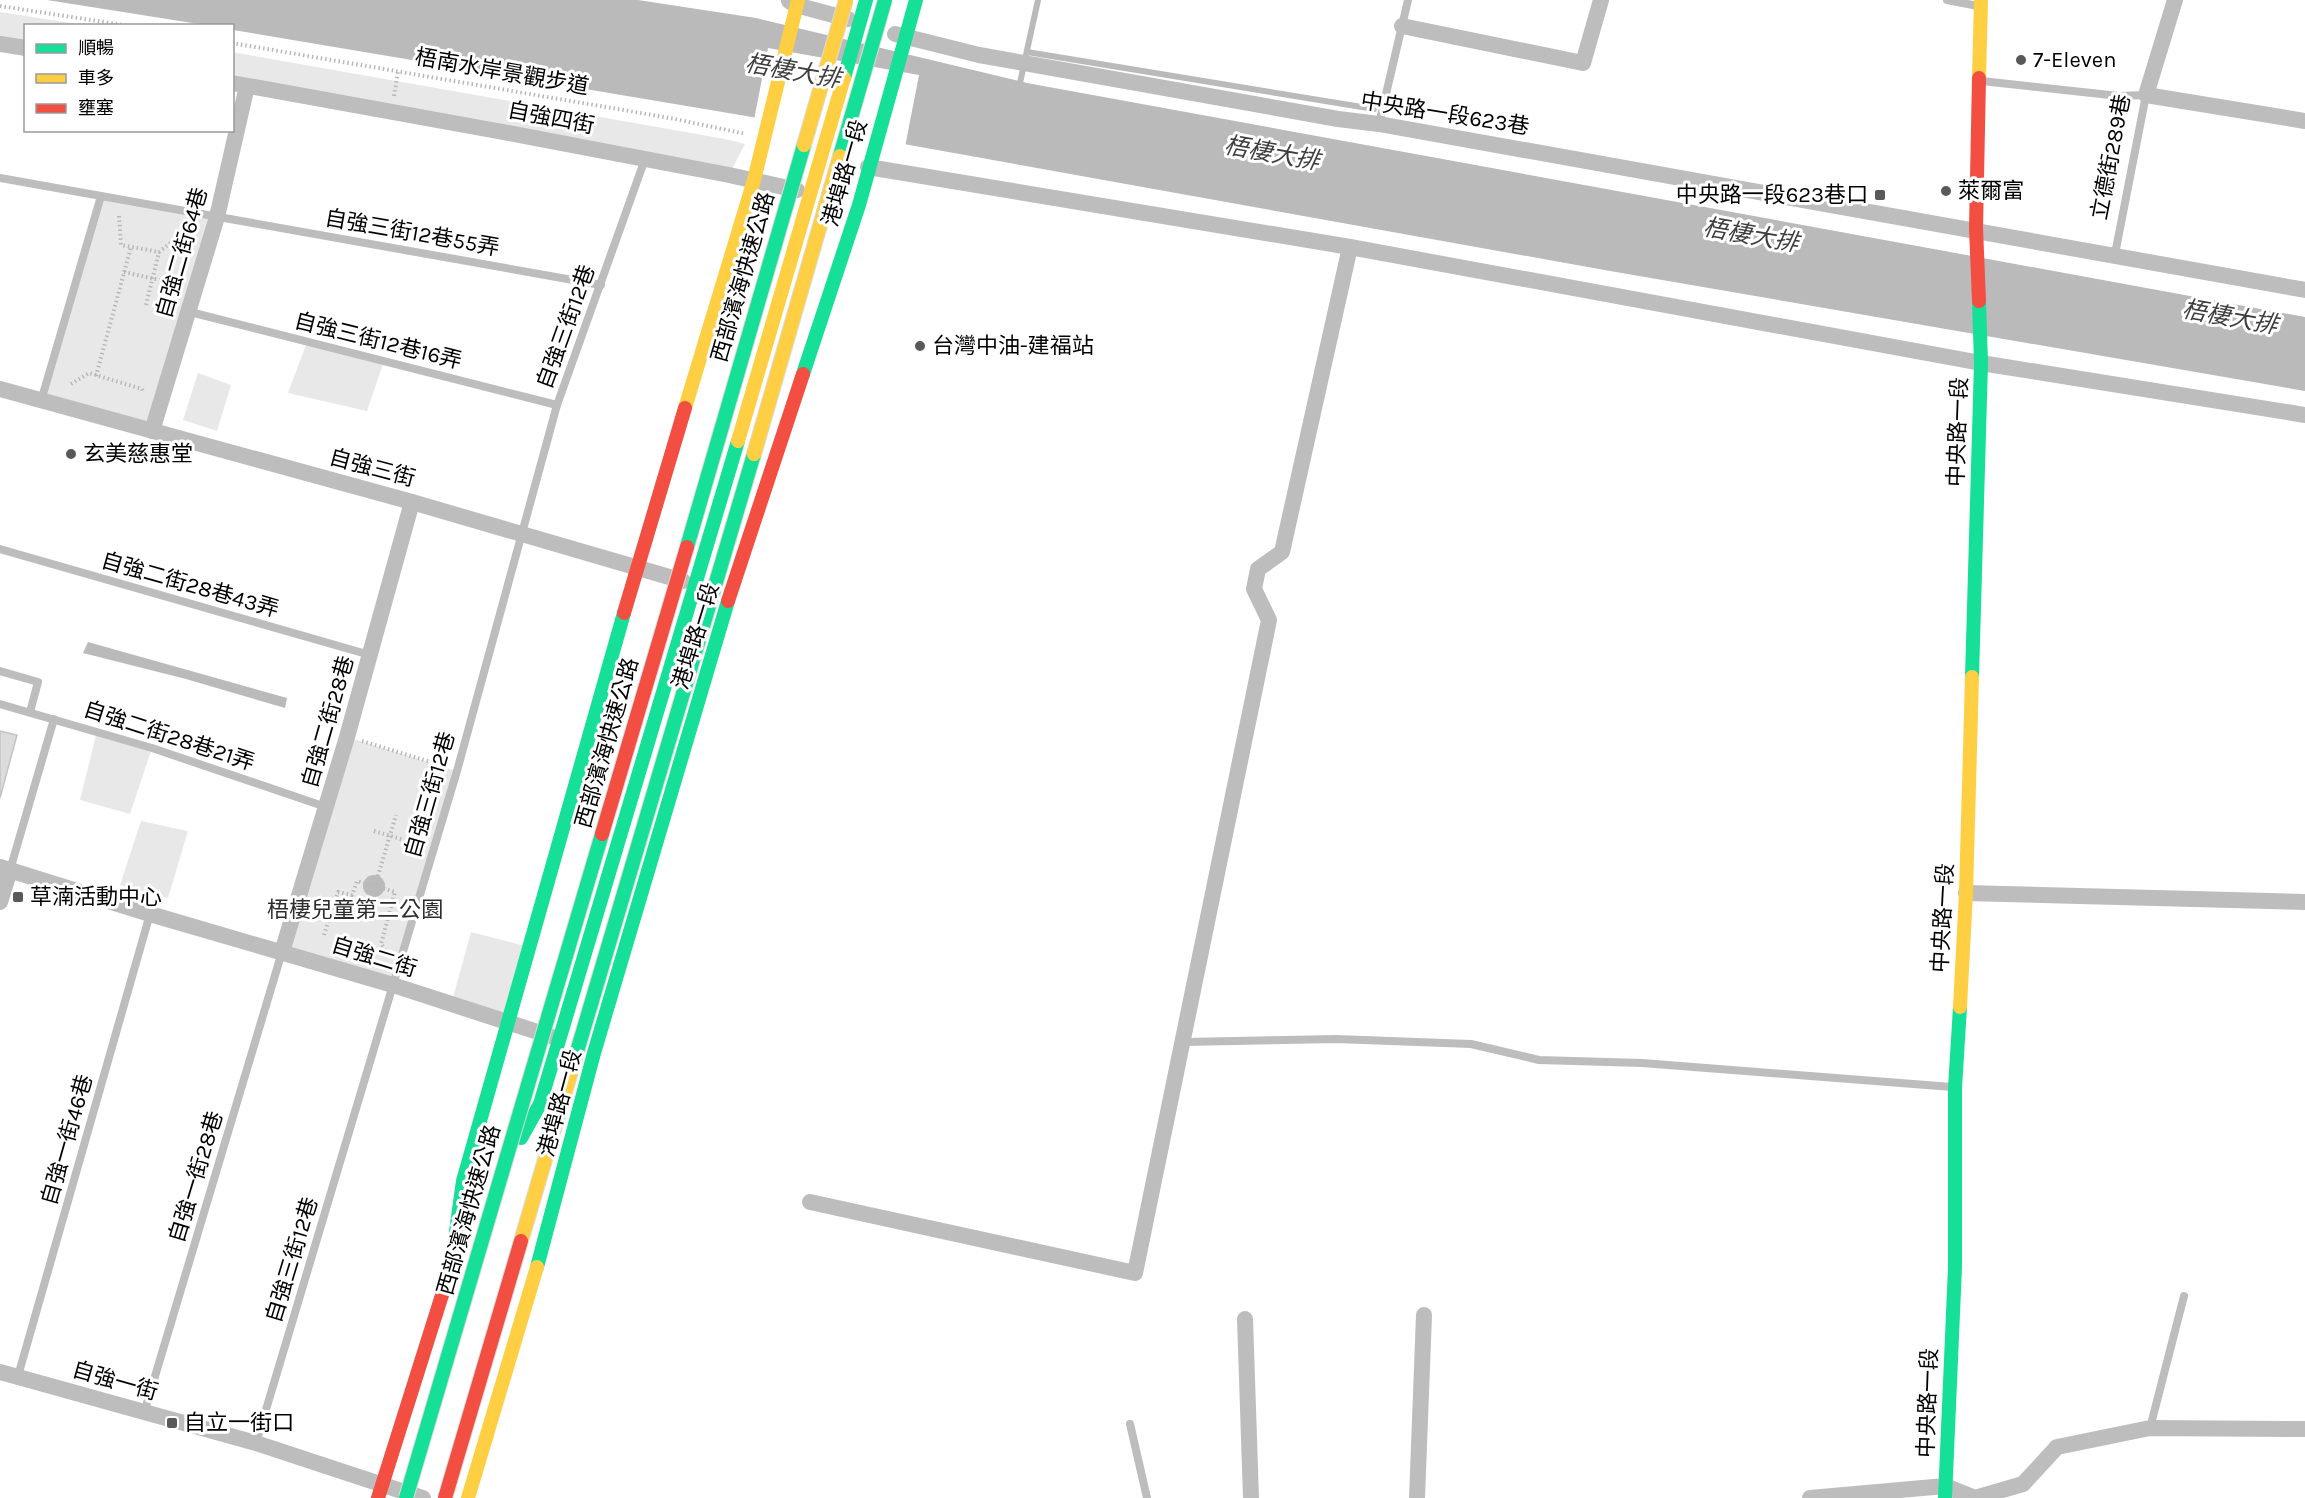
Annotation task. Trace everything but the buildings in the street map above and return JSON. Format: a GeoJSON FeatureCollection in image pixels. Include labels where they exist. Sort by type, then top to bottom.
{"type":"FeatureCollection","features":[{"type":"Feature","properties":{"kind":"main road"},"geometry":{"type":"LineString","coordinates":[[818,23],[825,0]]}},
{"type":"Feature","properties":{"kind":"main road","name":"西部濱海快速公路"},"geometry":{"type":"LineString","coordinates":[[406,1498],[846,0]]}},
{"type":"Feature","properties":{"kind":"main road","name":"港埠路一段"},"geometry":{"type":"LineString","coordinates":[[451,1267],[540,1104],[812,193],[866,0]]}},
{"type":"Feature","properties":{"kind":"main road"},"geometry":{"type":"LineString","coordinates":[[445,1498],[729,539],[885,0]]}},
{"type":"Feature","properties":{"kind":"main road","name":"港埠路一段"},"geometry":{"type":"LineString","coordinates":[[468,1498],[551,1222],[594,1053],[730,595],[859,205],[916,0]]}},
{"type":"Feature","properties":{"kind":"main road","name":"港埠路一段"},"geometry":{"type":"LineString","coordinates":[[380,1491],[451,1267],[463,1181],[507,1023],[637,568],[754,180],[794,2]]}},
{"type":"Feature","properties":{"kind":"main road"},"geometry":{"type":"LineString","coordinates":[[1976,228],[1981,4]]}},
{"type":"Feature","properties":{"kind":"main road"},"geometry":{"type":"LineString","coordinates":[[887,46],[893,23]]}},
{"type":"Feature","properties":{"kind":"main road"},"geometry":{"type":"LineString","coordinates":[[767,195],[774,172]]}},
{"type":"Feature","properties":{"kind":"main road","name":"中央路一段"},"geometry":{"type":"LineString","coordinates":[[1945,1492],[1955,1267],[1955,1088],[1966,893],[1981,363],[1976,228]]}},
{"type":"Feature","properties":{"kind":"main road"},"geometry":{"type":"LineString","coordinates":[[729,539],[755,493],[817,287]]}},
{"type":"Feature","properties":{"kind":"main road"},"geometry":{"type":"LineString","coordinates":[[690,535],[706,429]]}},
{"type":"Feature","properties":{"kind":"main road","name":"港埠路一段"},"geometry":{"type":"LineString","coordinates":[[530,1288],[540,1104]]}},
{"type":"Feature","properties":{"kind":"street"},"geometry":{"type":"LineString","coordinates":[[1402,26],[1583,63],[1601,0]]}},
{"type":"Feature","properties":{"kind":"street","name":"立德街289巷"},"geometry":{"type":"LineString","coordinates":[[2146,95],[2175,0]]}},
{"type":"Feature","properties":{"kind":"street","name":"中央路一段623巷"},"geometry":{"type":"LineString","coordinates":[[794,2],[907,38],[979,54],[1338,119],[1379,124],[1976,228],[2305,290]]}},
{"type":"Feature","properties":{"kind":"street"},"geometry":{"type":"LineString","coordinates":[[0,44],[24,48]]}},
{"type":"Feature","properties":{"kind":"street","name":"自強四街"},"geometry":{"type":"LineString","coordinates":[[240,84],[754,180],[859,205]]}},
{"type":"Feature","properties":{"kind":"street","name":"自強二街64巷"},"geometry":{"type":"LineString","coordinates":[[234,119],[240,84]]}},
{"type":"Feature","properties":{"kind":"street"},"geometry":{"type":"LineString","coordinates":[[2146,95],[2305,121]]}},
{"type":"Feature","properties":{"kind":"street","name":"自強二街64巷"},"geometry":{"type":"LineString","coordinates":[[152,431],[217,217],[232,132]]}},
{"type":"Feature","properties":{"kind":"street"},"geometry":{"type":"LineString","coordinates":[[868,167],[1350,247],[1981,363],[2305,415]]}},
{"type":"Feature","properties":{"kind":"street"},"geometry":{"type":"LineString","coordinates":[[810,1202],[1135,1273],[1184,1042],[1223,834],[1269,620],[1254,589],[1258,568],[1282,552],[1350,247]]}},
{"type":"Feature","properties":{"kind":"street","name":"自強三街"},"geometry":{"type":"LineString","coordinates":[[0,389],[411,502],[730,595]]}},
{"type":"Feature","properties":{"kind":"street","name":"自強二街28巷"},"geometry":{"type":"LineString","coordinates":[[282,952],[327,807],[411,502]]}},
{"type":"Feature","properties":{"kind":"street"},"geometry":{"type":"LineString","coordinates":[[0,902],[5,868]]}},
{"type":"Feature","properties":{"kind":"street","name":"自強二街"},"geometry":{"type":"LineString","coordinates":[[5,868],[150,914],[282,952],[395,978],[507,1023],[560,1039],[594,1053]]}},
{"type":"Feature","properties":{"kind":"street"},"geometry":{"type":"LineString","coordinates":[[1966,893],[2305,902]]}},
{"type":"Feature","properties":{"kind":"street"},"geometry":{"type":"LineString","coordinates":[[1418,1498],[1424,1315]]}},
{"type":"Feature","properties":{"kind":"street"},"geometry":{"type":"LineString","coordinates":[[1245,1319],[1251,1498]]}},
{"type":"Feature","properties":{"kind":"street","name":"自強一街"},"geometry":{"type":"LineString","coordinates":[[0,1372],[256,1443],[380,1491],[423,1498]]}},
{"type":"Feature","properties":{"kind":"street"},"geometry":{"type":"LineString","coordinates":[[1810,1498],[1945,1492],[1975,1498],[2023,1484],[2057,1447],[2150,1428],[2305,1429]]}},
{"type":"Feature","properties":{"kind":"lane"},"geometry":{"type":"LineString","coordinates":[[1379,124],[1407,0]]}},
{"type":"Feature","properties":{"kind":"lane"},"geometry":{"type":"LineString","coordinates":[[1947,0],[1981,4]]}},
{"type":"Feature","properties":{"kind":"lane"},"geometry":{"type":"LineString","coordinates":[[1979,80],[2119,96],[2146,95]]}},
{"type":"Feature","properties":{"kind":"lane","name":"立德街289巷"},"geometry":{"type":"LineString","coordinates":[[2115,254],[2146,95]]}},
{"type":"Feature","properties":{"kind":"lane","name":"自強三街12巷"},"geometry":{"type":"LineString","coordinates":[[256,1443],[457,771],[557,405],[602,285],[645,159]]}},
{"type":"Feature","properties":{"kind":"lane","name":"自強三街12巷55弄"},"geometry":{"type":"LineString","coordinates":[[0,178],[602,285]]}},
{"type":"Feature","properties":{"kind":"lane"},"geometry":{"type":"LineString","coordinates":[[41,400],[101,196]]}},
{"type":"Feature","properties":{"kind":"lane","name":"自強三街12巷16弄"},"geometry":{"type":"LineString","coordinates":[[189,312],[557,405]]}},
{"type":"Feature","properties":{"kind":"lane","name":"自強二街28巷43弄"},"geometry":{"type":"LineString","coordinates":[[0,549],[370,655]]}},
{"type":"Feature","properties":{"kind":"lane"},"geometry":{"type":"LineString","coordinates":[[0,671],[38,682],[30,712]]}},
{"type":"Feature","properties":{"kind":"lane","name":"自強二街28巷21弄"},"geometry":{"type":"LineString","coordinates":[[0,704],[152,748],[327,807]]}},
{"type":"Feature","properties":{"kind":"lane"},"geometry":{"type":"LineString","coordinates":[[5,868],[54,719]]}},
{"type":"Feature","properties":{"kind":"lane","name":"自強一街46巷"},"geometry":{"type":"LineString","coordinates":[[18,1376],[150,914]]}},
{"type":"Feature","properties":{"kind":"lane","name":"自強一街28巷"},"geometry":{"type":"LineString","coordinates":[[144,1413],[282,952]]}},
{"type":"Feature","properties":{"kind":"lane"},"geometry":{"type":"LineString","coordinates":[[1184,1042],[1336,1039],[1471,1044],[1539,1060],[1642,1063],[1955,1088]]}},
{"type":"Feature","properties":{"kind":"lane"},"geometry":{"type":"LineString","coordinates":[[2150,1428],[2184,1296]]}},
{"type":"Feature","properties":{"kind":"lane"},"geometry":{"type":"LineString","coordinates":[[1130,1424],[1147,1498]]}},
{"type":"Feature","properties":{"kind":"path"},"geometry":{"type":"LineString","coordinates":[[0,6],[117,24]]}},
{"type":"Feature","properties":{"kind":"path","name":"梧南水岸景觀步道"},"geometry":{"type":"LineString","coordinates":[[234,43],[670,118],[765,138]]}},
{"type":"Feature","properties":{"kind":"path"},"geometry":{"type":"LineString","coordinates":[[120,216],[121,244],[159,252]]}},
{"type":"Feature","properties":{"kind":"path"},"geometry":{"type":"LineString","coordinates":[[146,304],[159,252],[189,228]]}},
{"type":"Feature","properties":{"kind":"path"},"geometry":{"type":"LineString","coordinates":[[96,376],[131,247]]}},
{"type":"Feature","properties":{"kind":"path"},"geometry":{"type":"LineString","coordinates":[[124,272],[173,283]]}},
{"type":"Feature","properties":{"kind":"path"},"geometry":{"type":"LineString","coordinates":[[71,384],[89,374],[142,389],[148,398]]}},
{"type":"Feature","properties":{"kind":"path"},"geometry":{"type":"LineString","coordinates":[[347,737],[457,771]]}},
{"type":"Feature","properties":{"kind":"path"},"geometry":{"type":"LineString","coordinates":[[375,886],[396,815]]}},
{"type":"Feature","properties":{"kind":"path"},"geometry":{"type":"LineString","coordinates":[[374,831],[404,840]]}},
{"type":"Feature","properties":{"kind":"path"},"geometry":{"type":"LineString","coordinates":[[324,935],[338,892],[352,895],[357,881],[395,892],[381,944],[395,978]]}},
{"type":"Feature","properties":{"kind":"green space"},"geometry":{"type":"Polygon","coordinates":[[[0,12],[78,24],[24,24],[24,48],[0,45],[0,12]]]}},
{"type":"Feature","properties":{"kind":"green space"},"geometry":{"type":"Polygon","coordinates":[[[234,52],[745,144],[729,175],[234,78],[234,52]]]}},
{"type":"Feature","properties":{"kind":"green space"},"geometry":{"type":"Polygon","coordinates":[[[101,196],[217,217],[152,431],[41,401],[101,196]]]}},
{"type":"Feature","properties":{"kind":"green space"},"geometry":{"type":"Polygon","coordinates":[[[307,342],[384,361],[367,411],[288,393],[307,342]]]}},
{"type":"Feature","properties":{"kind":"green space"},"geometry":{"type":"Polygon","coordinates":[[[198,373],[231,385],[217,431],[183,420],[198,373]]]}},
{"type":"Feature","properties":{"kind":"green space"},"geometry":{"type":"Polygon","coordinates":[[[97,731],[152,748],[130,814],[80,800],[97,731]]]}},
{"type":"Feature","properties":{"kind":"green space","name":"梧棲兒童第二公園"},"geometry":{"type":"Polygon","coordinates":[[[347,737],[457,771],[393,985],[282,952],[347,737]]]}},
{"type":"Feature","properties":{"kind":"green space"},"geometry":{"type":"Polygon","coordinates":[[[141,821],[188,831],[168,898],[120,885],[141,821]]]}},
{"type":"Feature","properties":{"kind":"green space"},"geometry":{"type":"Polygon","coordinates":[[[471,932],[529,947],[507,1023],[451,1005],[471,932]]]}},
{"type":"Feature","properties":{"kind":"water","name":"梧棲大排"},"geometry":{"type":"Polygon","coordinates":[[[47,0],[638,0],[756,18],[1027,83],[2305,317],[2305,391],[1610,271],[770,120],[234,30],[234,24],[199,24],[47,0]]]}},
{"type":"Feature","properties":{"kind":"water"},"geometry":{"type":"Polygon","coordinates":[[[88,642],[287,698],[285,708],[186,679],[83,653],[88,642]]]}},
{"type":"Feature","properties":{"kind":"water"},"geometry":{"type":"Polygon","coordinates":[[[374,875],[382,878],[385,886],[382,894],[374,897],[366,894],[363,886],[366,878],[374,875]]]}},
{"type":"Feature","properties":{"kind":"pier"},"geometry":{"type":"Polygon","coordinates":[[[768,48],[919,75],[905,147],[754,120],[768,48]]]}},
{"type":"Feature","properties":{"kind":"waterway"},"geometry":{"type":"LineString","coordinates":[[1026,55],[1038,0]]}},
{"type":"Feature","properties":{"kind":"waterway"},"geometry":{"type":"LineString","coordinates":[[1027,52],[1374,109]]}},
{"type":"Feature","properties":{"kind":"waterway"},"geometry":{"type":"LineString","coordinates":[[1019,87],[1024,65]]}},
{"type":"Feature","properties":{"kind":"traffic: fast"},"geometry":{"type":"LineString","coordinates":[[844,78],[866,0]]}},
{"type":"Feature","properties":{"kind":"traffic: fast"},"geometry":{"type":"LineString","coordinates":[[840,156],[885,0]]}},
{"type":"Feature","properties":{"kind":"traffic: fast"},"geometry":{"type":"LineString","coordinates":[[803,374],[859,205],[916,0]]}},
{"type":"Feature","properties":{"kind":"traffic: fast"},"geometry":{"type":"LineString","coordinates":[[687,547],[804,145]]}},
{"type":"Feature","properties":{"kind":"traffic: fast"},"geometry":{"type":"LineString","coordinates":[[1972,677],[1981,363],[1979,301]]}},
{"type":"Feature","properties":{"kind":"traffic: fast"},"geometry":{"type":"LineString","coordinates":[[521,1138],[540,1104],[738,441]]}},
{"type":"Feature","properties":{"kind":"traffic: fast"},"geometry":{"type":"LineString","coordinates":[[573,1065],[754,454]]}},
{"type":"Feature","properties":{"kind":"traffic: fast"},"geometry":{"type":"LineString","coordinates":[[537,1267],[594,1053],[728,601]]}},
{"type":"Feature","properties":{"kind":"traffic: fast"},"geometry":{"type":"LineString","coordinates":[[442,1295],[451,1267],[463,1181],[624,613]]}},
{"type":"Feature","properties":{"kind":"traffic: fast"},"geometry":{"type":"LineString","coordinates":[[406,1498],[602,834]]}},
{"type":"Feature","properties":{"kind":"traffic: fast"},"geometry":{"type":"LineString","coordinates":[[1945,1498],[1955,1267],[1955,1088],[1960,1007]]}},
{"type":"Feature","properties":{"kind":"traffic: slow"},"geometry":{"type":"LineString","coordinates":[[685,408],[754,180],[798,0]]}},
{"type":"Feature","properties":{"kind":"traffic: slow"},"geometry":{"type":"LineString","coordinates":[[804,145],[846,0]]}},
{"type":"Feature","properties":{"kind":"traffic: slow"},"geometry":{"type":"LineString","coordinates":[[1979,78],[1981,0]]}},
{"type":"Feature","properties":{"kind":"traffic: slow"},"geometry":{"type":"LineString","coordinates":[[738,441],[844,78]]}},
{"type":"Feature","properties":{"kind":"traffic: slow"},"geometry":{"type":"LineString","coordinates":[[754,454],[840,156]]}},
{"type":"Feature","properties":{"kind":"traffic: slow"},"geometry":{"type":"LineString","coordinates":[[1960,1007],[1966,893],[1972,677]]}},
{"type":"Feature","properties":{"kind":"traffic: slow"},"geometry":{"type":"LineString","coordinates":[[521,1241],[573,1065]]}},
{"type":"Feature","properties":{"kind":"traffic: slow"},"geometry":{"type":"LineString","coordinates":[[468,1498],[537,1267]]}},
{"type":"Feature","properties":{"kind":"traffic: jam"},"geometry":{"type":"LineString","coordinates":[[1979,78],[1976,228],[1979,301]]}},
{"type":"Feature","properties":{"kind":"traffic: jam"},"geometry":{"type":"LineString","coordinates":[[728,601],[803,374]]}},
{"type":"Feature","properties":{"kind":"traffic: jam"},"geometry":{"type":"LineString","coordinates":[[624,613],[685,408]]}},
{"type":"Feature","properties":{"kind":"traffic: jam"},"geometry":{"type":"LineString","coordinates":[[602,834],[687,547]]}},
{"type":"Feature","properties":{"kind":"traffic: jam"},"geometry":{"type":"LineString","coordinates":[[445,1498],[521,1241]]}},
{"type":"Feature","properties":{"kind":"traffic: jam"},"geometry":{"type":"LineString","coordinates":[[378,1498],[442,1295]]}},
{"type":"Feature","properties":{"kind":"place","name":"7-Eleven"},"geometry":{"type":"Point","coordinates":[2021,60]}},
{"type":"Feature","properties":{"kind":"place","name":"萊爾富"},"geometry":{"type":"Point","coordinates":[1946,191]}},
{"type":"Feature","properties":{"kind":"place","name":"中央路一段623巷口"},"geometry":{"type":"Point","coordinates":[1880,195]}},
{"type":"Feature","properties":{"kind":"place","name":"台灣中油-建福站"},"geometry":{"type":"Point","coordinates":[920,346]}},
{"type":"Feature","properties":{"kind":"place","name":"玄美慈惠堂"},"geometry":{"type":"Point","coordinates":[71,454]}},
{"type":"Feature","properties":{"kind":"place","name":"草湳活動中心"},"geometry":{"type":"Point","coordinates":[18,897]}},
{"type":"Feature","properties":{"kind":"place","name":"自立一街口"},"geometry":{"type":"Point","coordinates":[172,1423]}}]}
